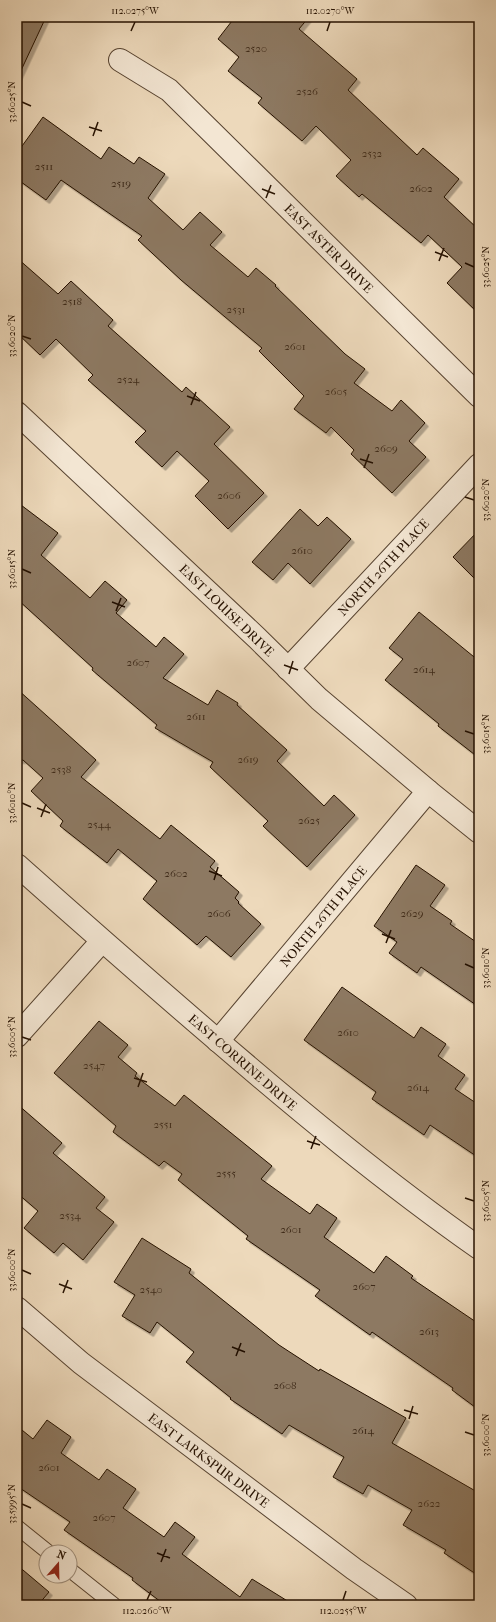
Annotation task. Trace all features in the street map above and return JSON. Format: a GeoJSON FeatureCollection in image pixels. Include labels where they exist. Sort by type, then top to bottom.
{"type":"FeatureCollection","features":[{"type":"Feature","properties":{"kind":"street","name":"EAST ASTER DRIVE"},"geometry":{"type":"LineString","coordinates":[[120,60],[169,90],[479,396]]}},
{"type":"Feature","properties":{"kind":"street","name":"EAST LOUISE DRIVE"},"geometry":{"type":"LineString","coordinates":[[17,413],[252,632],[319,699],[479,832]]}},
{"type":"Feature","properties":{"kind":"street","name":"NORTH 26TH PLACE"},"geometry":{"type":"LineString","coordinates":[[288,669],[479,465]]}},
{"type":"Feature","properties":{"kind":"street","name":"NORTH 26TH PLACE"},"geometry":{"type":"LineString","coordinates":[[218,1041],[428,791]]}},
{"type":"Feature","properties":{"kind":"street","name":"EAST CORRINE DRIVE"},"geometry":{"type":"LineString","coordinates":[[17,865],[102,941],[319,1128],[479,1248]]}},
{"type":"Feature","properties":{"kind":"street"},"geometry":{"type":"LineString","coordinates":[[17,1036],[102,941]]}},
{"type":"Feature","properties":{"kind":"street","name":"EAST LARKSPUR DRIVE"},"geometry":{"type":"LineString","coordinates":[[17,1308],[80,1363],[354,1569],[406,1605]]}},
{"type":"Feature","properties":{"kind":"lane"},"geometry":{"type":"LineString","coordinates":[[17,1527],[38,1544]]}},
{"type":"Feature","properties":{"kind":"lane"},"geometry":{"type":"LineString","coordinates":[[78,1576],[114,1605]]}},
{"type":"Feature","properties":{"kind":"building"},"geometry":{"type":"Polygon","coordinates":[[[17,17],[46,17],[17,79],[17,17]]]}},
{"type":"Feature","properties":{"kind":"building"},"geometry":{"type":"Polygon","coordinates":[[[235,17],[309,17],[299,29],[357,79],[348,90],[417,155],[423,148],[459,179],[444,197],[479,230],[479,314],[447,283],[462,267],[428,235],[421,243],[362,194],[359,197],[336,176],[351,160],[316,126],[302,141],[258,103],[262,98],[228,71],[239,57],[218,39],[235,17]]]}},
{"type":"Feature","properties":{"kind":"building"},"geometry":{"type":"Polygon","coordinates":[[[43,117],[101,159],[109,147],[134,164],[139,157],[165,174],[148,198],[183,230],[200,212],[222,232],[210,245],[248,277],[256,268],[276,285],[275,286],[345,354],[365,369],[354,383],[392,411],[401,400],[425,423],[409,441],[426,457],[392,493],[351,454],[354,450],[331,427],[326,433],[294,409],[304,396],[259,351],[262,348],[181,280],[138,240],[142,236],[61,180],[46,200],[17,179],[17,153],[43,117]]]}},
{"type":"Feature","properties":{"kind":"building"},"geometry":{"type":"Polygon","coordinates":[[[17,258],[58,294],[71,281],[113,320],[108,326],[182,392],[186,387],[230,427],[214,444],[264,493],[228,529],[195,496],[209,481],[177,451],[162,467],[135,442],[146,431],[88,380],[93,375],[56,339],[40,355],[17,333],[17,258]]]}},
{"type":"Feature","properties":{"kind":"building"},"geometry":{"type":"Polygon","coordinates":[[[17,502],[58,533],[41,555],[90,598],[105,581],[127,600],[116,613],[156,647],[164,637],[184,654],[163,678],[208,705],[217,690],[238,703],[237,705],[287,750],[277,761],[324,806],[334,795],[355,815],[307,867],[263,826],[268,821],[210,767],[213,762],[155,728],[157,725],[92,670],[93,668],[17,599],[17,502]]]}},
{"type":"Feature","properties":{"kind":"building"},"geometry":{"type":"Polygon","coordinates":[[[300,509],[318,526],[327,517],[351,539],[310,584],[288,563],[273,580],[252,562],[300,509]]]}},
{"type":"Feature","properties":{"kind":"building"},"geometry":{"type":"Polygon","coordinates":[[[479,530],[479,583],[453,557],[479,530]]]}},
{"type":"Feature","properties":{"kind":"building"},"geometry":{"type":"Polygon","coordinates":[[[419,612],[479,661],[479,758],[438,726],[439,724],[385,680],[403,659],[389,648],[419,612]]]}},
{"type":"Feature","properties":{"kind":"building"},"geometry":{"type":"Polygon","coordinates":[[[17,689],[96,760],[81,777],[160,839],[171,825],[215,861],[210,867],[239,892],[235,898],[239,902],[238,903],[261,924],[231,957],[206,936],[197,945],[143,899],[157,881],[118,849],[107,863],[60,826],[63,821],[31,791],[43,778],[23,760],[17,760],[17,689]]]}},
{"type":"Feature","properties":{"kind":"building"},"geometry":{"type":"Polygon","coordinates":[[[416,865],[445,885],[430,906],[452,921],[450,924],[479,944],[479,1007],[421,967],[417,973],[389,953],[397,942],[374,926],[416,865]]]}},
{"type":"Feature","properties":{"kind":"building"},"geometry":{"type":"Polygon","coordinates":[[[342,987],[414,1038],[421,1027],[446,1044],[438,1056],[465,1075],[455,1089],[479,1105],[479,1158],[430,1125],[424,1135],[372,1099],[376,1092],[304,1040],[342,987]]]}},
{"type":"Feature","properties":{"kind":"building"},"geometry":{"type":"Polygon","coordinates":[[[99,1021],[128,1045],[118,1057],[137,1073],[135,1076],[175,1106],[184,1095],[272,1166],[261,1179],[310,1214],[317,1204],[337,1218],[324,1237],[374,1273],[386,1256],[413,1276],[411,1278],[479,1324],[479,1410],[452,1390],[453,1388],[372,1332],[370,1335],[315,1296],[320,1290],[246,1239],[248,1236],[178,1180],[182,1174],[164,1161],[159,1166],[113,1132],[116,1126],[54,1073],[99,1021]]]}},
{"type":"Feature","properties":{"kind":"building"},"geometry":{"type":"Polygon","coordinates":[[[17,1104],[62,1143],[53,1153],[105,1197],[96,1208],[114,1222],[83,1260],[63,1243],[54,1253],[24,1228],[38,1211],[17,1193],[17,1104]]]}},
{"type":"Feature","properties":{"kind":"building"},"geometry":{"type":"Polygon","coordinates":[[[142,1238],[191,1269],[189,1273],[279,1345],[319,1371],[320,1369],[406,1418],[392,1443],[479,1493],[479,1576],[444,1553],[446,1550],[403,1525],[412,1510],[368,1485],[363,1494],[333,1477],[344,1457],[289,1425],[282,1434],[230,1399],[231,1398],[186,1362],[194,1352],[157,1322],[150,1333],[122,1316],[135,1295],[114,1282],[142,1238]]]}},
{"type":"Feature","properties":{"kind":"building"},"geometry":{"type":"Polygon","coordinates":[[[47,1420],[71,1437],[61,1453],[99,1480],[107,1469],[136,1489],[123,1508],[164,1537],[175,1522],[195,1537],[182,1554],[240,1597],[252,1579],[294,1605],[165,1605],[132,1580],[133,1578],[64,1530],[70,1522],[17,1486],[17,1426],[33,1439],[47,1420]]]}},
{"type":"Feature","properties":{"kind":"building"},"geometry":{"type":"Polygon","coordinates":[[[17,1565],[49,1592],[38,1605],[17,1605],[17,1565]]]}}]}
